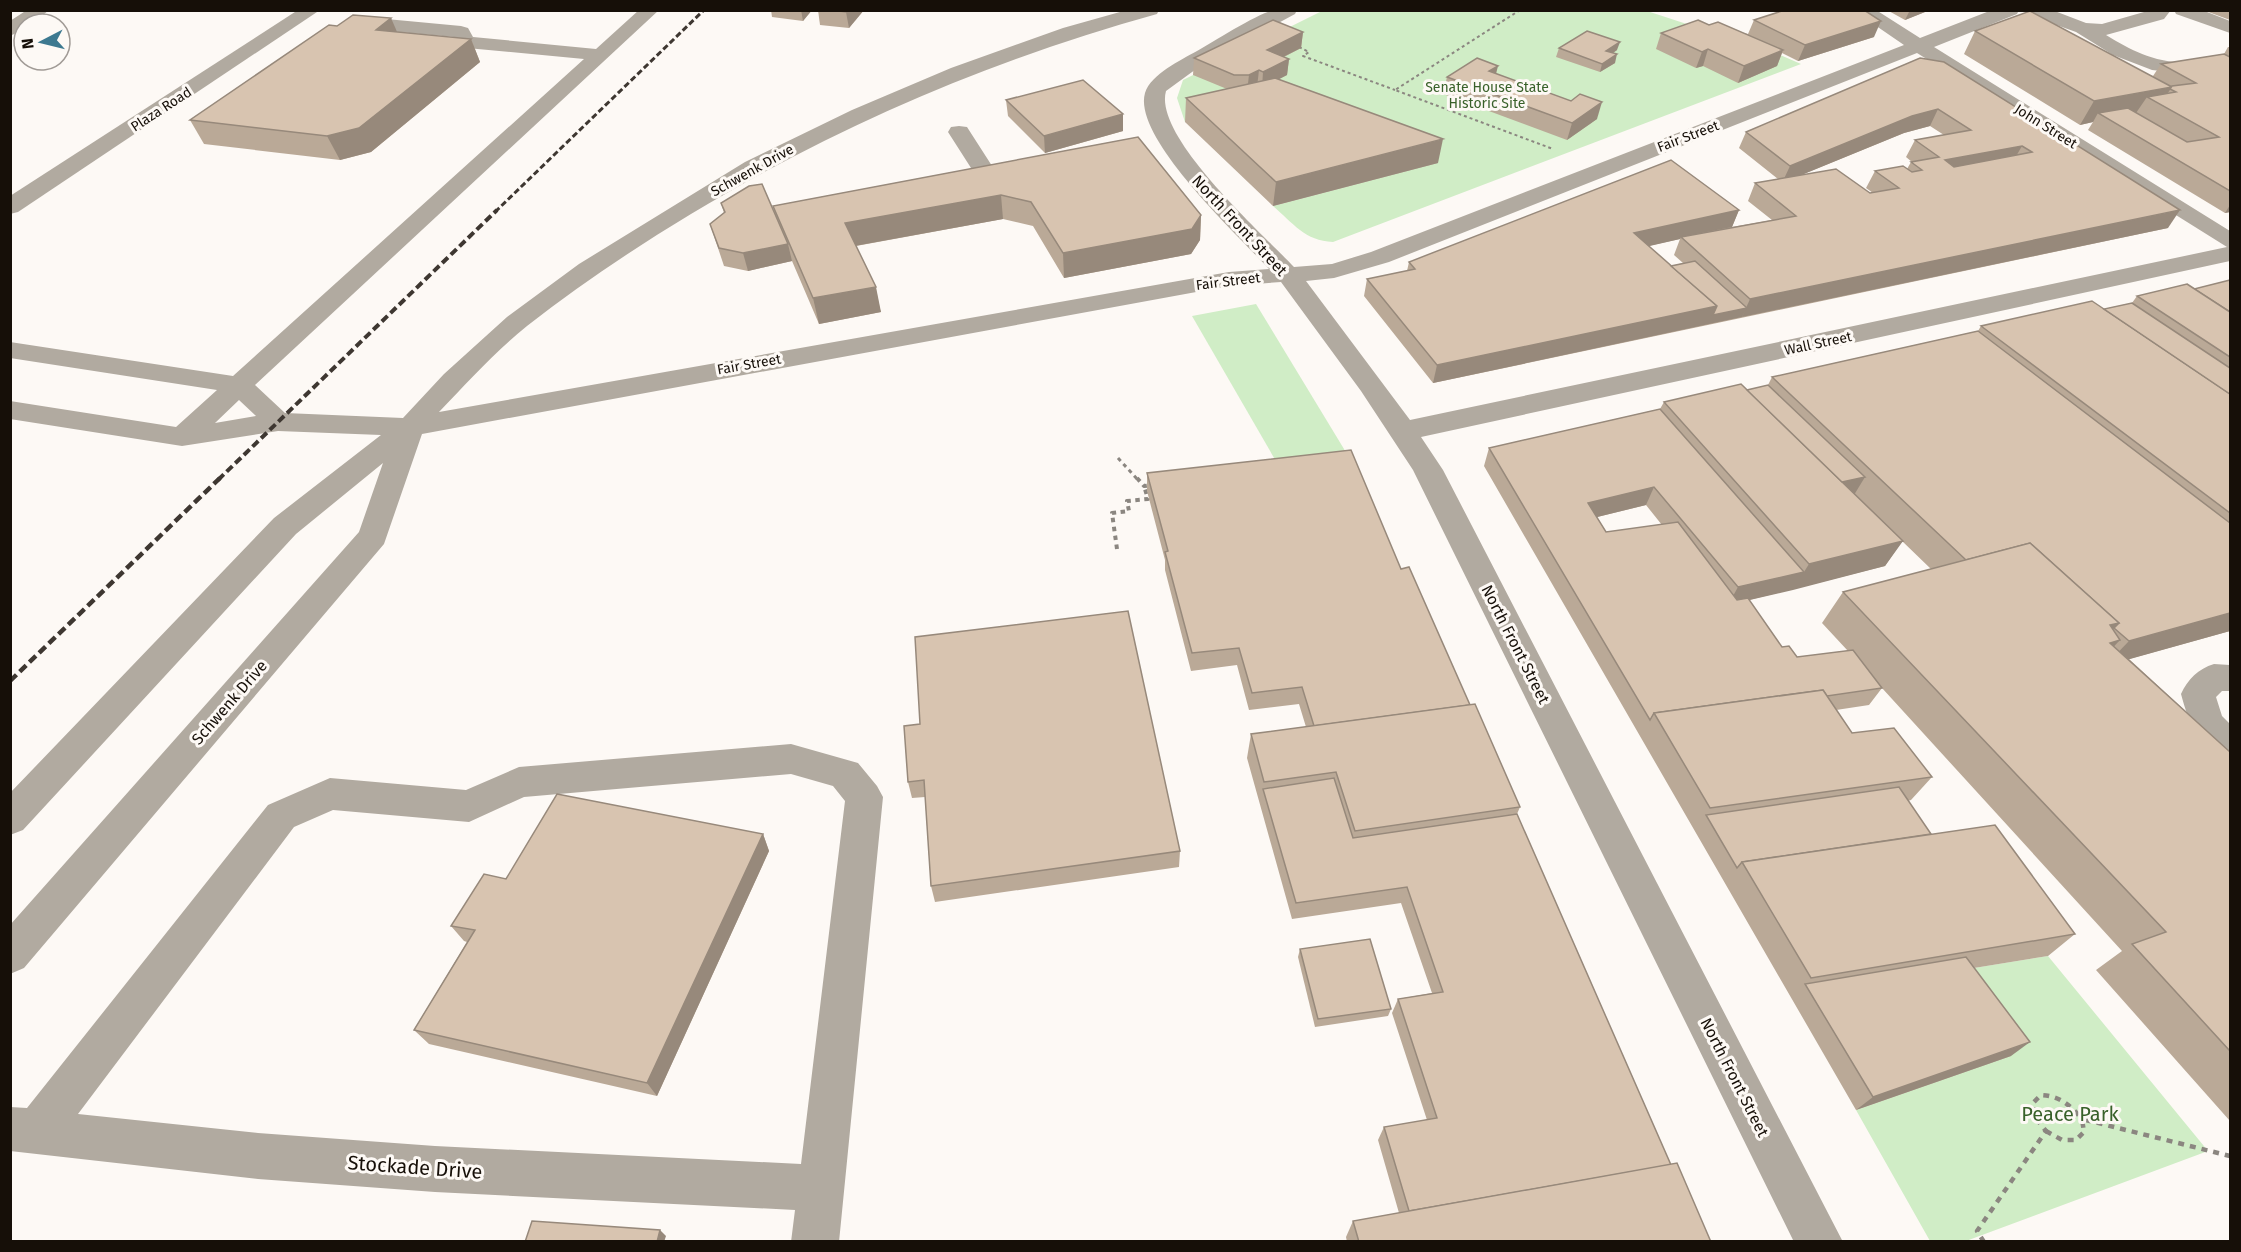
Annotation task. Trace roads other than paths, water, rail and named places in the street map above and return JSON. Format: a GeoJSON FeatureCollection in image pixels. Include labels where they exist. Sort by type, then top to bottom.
{"type":"FeatureCollection","features":[{"type":"Feature","properties":{"kind":"street"},"geometry":{"type":"LineString","coordinates":[[10,30],[40,10]]}},
{"type":"Feature","properties":{"kind":"street"},"geometry":{"type":"LineString","coordinates":[[182,437],[649,10]]}},
{"type":"Feature","properties":{"kind":"street","name":"Schwenk Drive"},"geometry":{"type":"LineString","coordinates":[[10,819],[285,526],[410,427],[454,380],[516,322],[638,236],[753,167],[859,114],[958,72],[1070,32],[1150,10]]}},
{"type":"Feature","properties":{"kind":"street","name":"North Front Street"},"geometry":{"type":"LineString","coordinates":[[1288,10],[1240,34],[1172,75],[1156,89],[1153,101],[1168,141],[1186,165],[1288,275],[1404,431],[1428,470],[1818,1242]]}},
{"type":"Feature","properties":{"kind":"street","name":"John Street"},"geometry":{"type":"LineString","coordinates":[[1862,10],[2230,242]]}},
{"type":"Feature","properties":{"kind":"street","name":"Fair Street"},"geometry":{"type":"LineString","coordinates":[[410,427],[1229,279],[1334,271],[1380,257],[2010,10]]}},
{"type":"Feature","properties":{"kind":"street"},"geometry":{"type":"LineString","coordinates":[[2033,10],[2083,28],[2127,56],[2159,66],[2186,68],[2230,61]]}},
{"type":"Feature","properties":{"kind":"street"},"geometry":{"type":"LineString","coordinates":[[2083,28],[2102,30],[2125,26],[2157,15],[2162,10]]}},
{"type":"Feature","properties":{"kind":"street"},"geometry":{"type":"LineString","coordinates":[[2183,10],[2230,27]]}},
{"type":"Feature","properties":{"kind":"street"},"geometry":{"type":"LineString","coordinates":[[324,23],[343,38],[441,48],[467,42],[601,55]]}},
{"type":"Feature","properties":{"kind":"street","name":"Plaza Road"},"geometry":{"type":"LineString","coordinates":[[10,207],[291,24],[324,23]]}},
{"type":"Feature","properties":{"kind":"street"},"geometry":{"type":"LineString","coordinates":[[959,132],[988,177],[1045,165]]}},
{"type":"Feature","properties":{"kind":"street"},"geometry":{"type":"LineString","coordinates":[[1146,145],[1168,141]]}},
{"type":"Feature","properties":{"kind":"street","name":"Wall Street"},"geometry":{"type":"LineString","coordinates":[[1404,431],[2230,254]]}},
{"type":"Feature","properties":{"kind":"street"},"geometry":{"type":"LineString","coordinates":[[10,350],[239,385],[278,422]]}},
{"type":"Feature","properties":{"kind":"street"},"geometry":{"type":"LineString","coordinates":[[10,410],[182,437],[278,422],[410,427]]}},
{"type":"Feature","properties":{"kind":"street","name":"Schwenk Drive"},"geometry":{"type":"LineString","coordinates":[[10,955],[373,536],[410,427]]}},
{"type":"Feature","properties":{"kind":"street"},"geometry":{"type":"LineString","coordinates":[[2230,678],[2214,677],[2198,694],[2207,724],[2230,745]]}},
{"type":"Feature","properties":{"kind":"street"},"geometry":{"type":"LineString","coordinates":[[24,1131],[281,816],[330,795],[469,806],[519,782],[791,759],[845,774],[864,797],[815,1242]]}},
{"type":"Feature","properties":{"kind":"street","name":"Stockade Drive"},"geometry":{"type":"LineString","coordinates":[[24,1131],[270,1157],[435,1169],[821,1188]]}},
{"type":"Feature","properties":{"kind":"railway"},"geometry":{"type":"LineString","coordinates":[[495,212],[704,10]]}},
{"type":"Feature","properties":{"kind":"railway"},"geometry":{"type":"LineString","coordinates":[[218,480],[497,210]]}},
{"type":"Feature","properties":{"kind":"railway"},"geometry":{"type":"LineString","coordinates":[[10,681],[220,478]]}},
{"type":"Feature","properties":{"kind":"park label","name":"Senate House State Historic Site"},"geometry":{"type":"Point","coordinates":[1487,96]}},
{"type":"Feature","properties":{"kind":"park label","name":"Peace Park"},"geometry":{"type":"Point","coordinates":[2070,1114]}}]}
